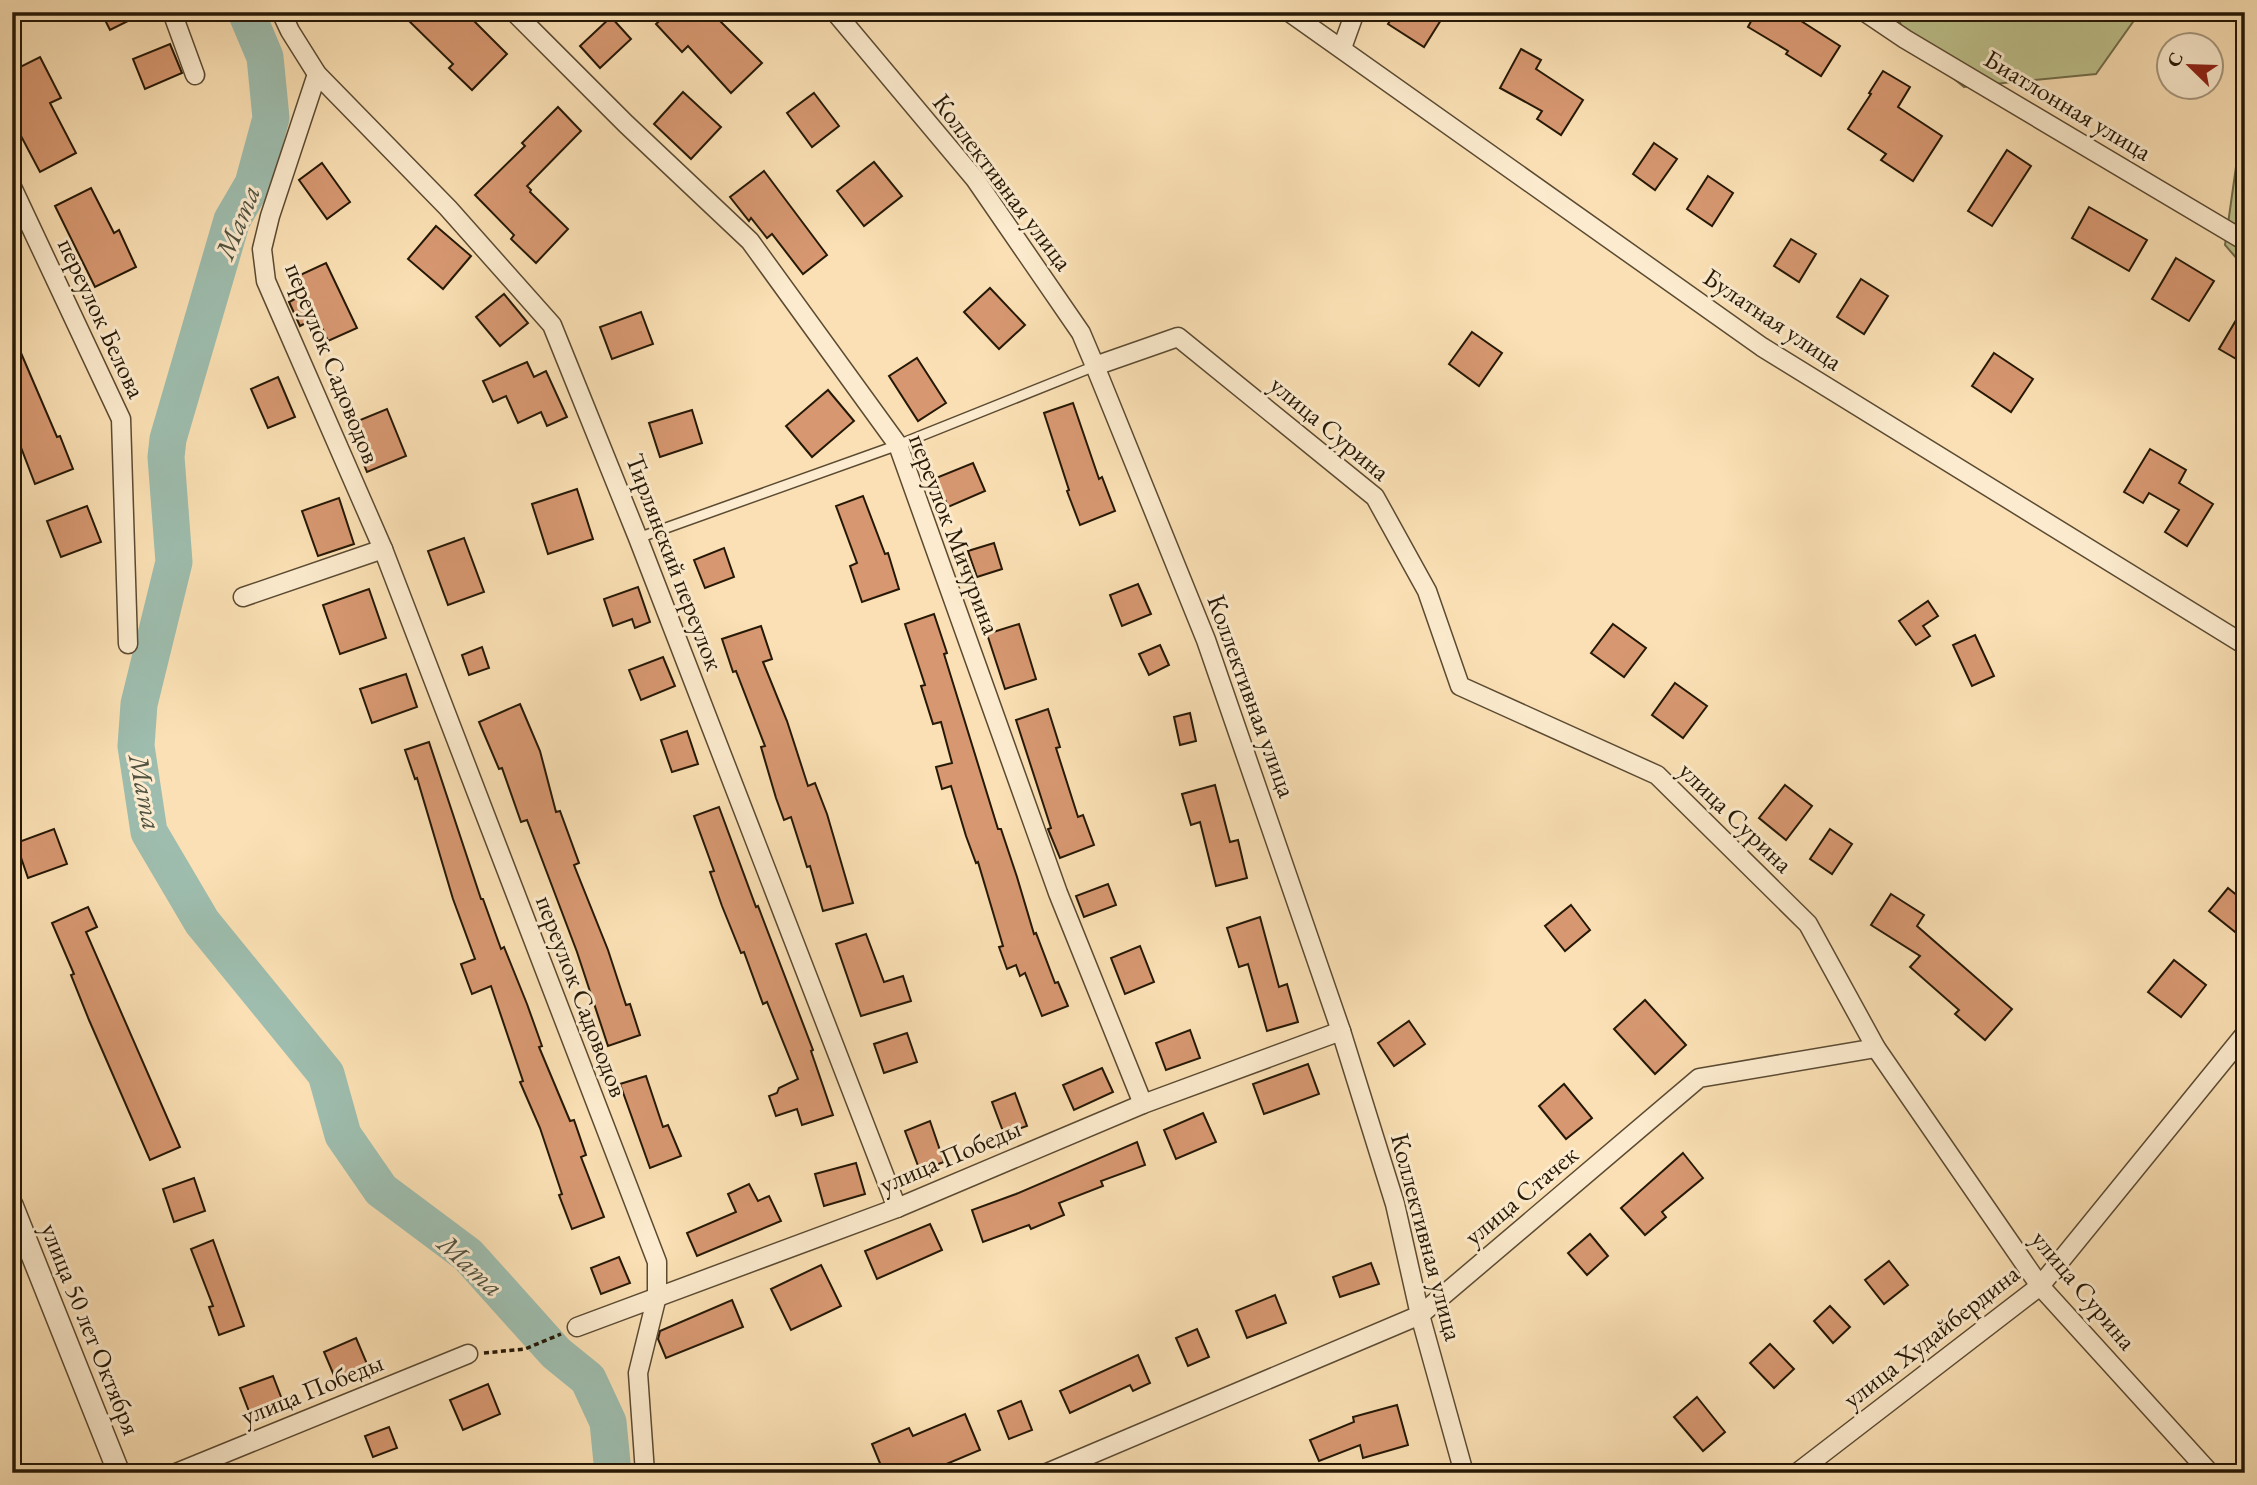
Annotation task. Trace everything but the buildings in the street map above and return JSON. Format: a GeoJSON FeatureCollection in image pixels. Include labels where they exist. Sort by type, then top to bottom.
{"type":"FeatureCollection","features":[{"type":"Feature","properties":{"kind":"street"},"geometry":{"type":"LineString","coordinates":[[172,12],[195,75]]}},
{"type":"Feature","properties":{"kind":"street","name":"Тирлянский переулок"},"geometry":{"type":"LineString","coordinates":[[281,12],[317,74],[449,208],[552,325],[638,538],[897,1208]]}},
{"type":"Feature","properties":{"kind":"street","name":"переулок Мичурина"},"geometry":{"type":"LineString","coordinates":[[514,12],[626,124],[750,241],[898,445],[1058,893],[1143,1104]]}},
{"type":"Feature","properties":{"kind":"street","name":"Коллективная улица"},"geometry":{"type":"LineString","coordinates":[[835,12],[975,179],[1081,333],[1206,640],[1341,1031],[1395,1204],[1420,1315],[1464,1473]]}},
{"type":"Feature","properties":{"kind":"street","name":"Булатная улица"},"geometry":{"type":"LineString","coordinates":[[1289,12],[1762,347],[2245,645]]}},
{"type":"Feature","properties":{"kind":"street"},"geometry":{"type":"LineString","coordinates":[[1342,48],[1355,12]]}},
{"type":"Feature","properties":{"kind":"street","name":"Биатлонная улица"},"geometry":{"type":"LineString","coordinates":[[1877,16],[2245,241]]}},
{"type":"Feature","properties":{"kind":"street","name":"переулок Садоводов"},"geometry":{"type":"LineString","coordinates":[[317,74],[278,190],[262,249],[266,281],[383,549],[657,1262],[657,1296],[638,1373],[645,1473]]}},
{"type":"Feature","properties":{"kind":"street","name":"переулок Белова"},"geometry":{"type":"LineString","coordinates":[[12,187],[121,419],[128,644]]}},
{"type":"Feature","properties":{"kind":"street","name":"улица Сурина"},"geometry":{"type":"LineString","coordinates":[[1095,366],[1178,337],[1375,497],[1427,591],[1460,686],[1657,775],[1808,924],[1876,1048],[2040,1286],[2210,1473]]}},
{"type":"Feature","properties":{"kind":"street"},"geometry":{"type":"LineString","coordinates":[[243,597],[383,549]]}},
{"type":"Feature","properties":{"kind":"street","name":"улица Победы"},"geometry":{"type":"LineString","coordinates":[[577,1327],[897,1208],[1143,1104],[1341,1031]]}},
{"type":"Feature","properties":{"kind":"street","name":"улица Худайбердина"},"geometry":{"type":"LineString","coordinates":[[1797,1473],[2040,1286],[2245,1034]]}},
{"type":"Feature","properties":{"kind":"street","name":"улица Стачек"},"geometry":{"type":"LineString","coordinates":[[1047,1473],[1420,1315],[1699,1079],[1876,1048]]}},
{"type":"Feature","properties":{"kind":"street","name":"улица 50 лет Октября"},"geometry":{"type":"LineString","coordinates":[[12,1205],[119,1473]]}},
{"type":"Feature","properties":{"kind":"street","name":"улица Победы"},"geometry":{"type":"LineString","coordinates":[[176,1473],[468,1354]]}},
{"type":"Feature","properties":{"kind":"lane"},"geometry":{"type":"LineString","coordinates":[[638,538],[898,445],[1095,366]]}},
{"type":"Feature","properties":{"kind":"path"},"geometry":{"type":"LineString","coordinates":[[468,1354],[525,1349],[577,1327]]}},
{"type":"Feature","properties":{"kind":"green space"},"geometry":{"type":"Polygon","coordinates":[[[1897,12],[2140,12],[2096,74],[1964,87],[1905,39],[1897,12]]]}},
{"type":"Feature","properties":{"kind":"green space"},"geometry":{"type":"Polygon","coordinates":[[[2245,103],[2245,268],[2225,245],[2245,103]]]}},
{"type":"Feature","properties":{"kind":"waterway","name":"Мата"},"geometry":{"type":"LineString","coordinates":[[246,12],[265,57],[271,118],[253,184],[232,220],[168,439],[166,457],[174,562],[139,704],[136,746],[149,832],[202,922],[326,1074],[343,1135],[381,1190],[468,1255],[556,1353],[588,1379],[608,1422],[613,1473]]}}]}
